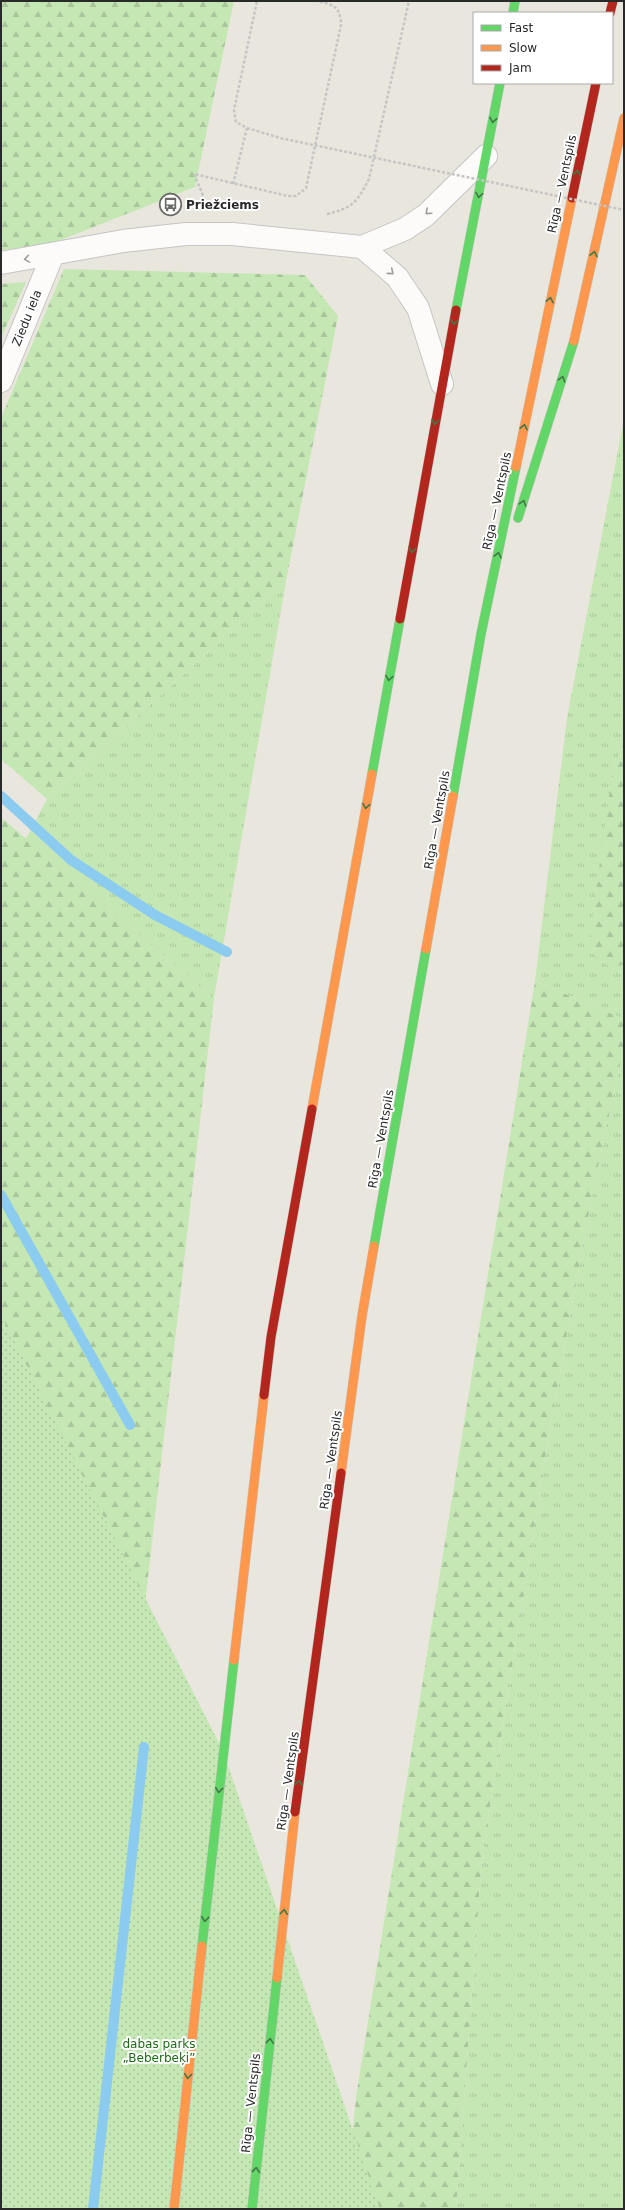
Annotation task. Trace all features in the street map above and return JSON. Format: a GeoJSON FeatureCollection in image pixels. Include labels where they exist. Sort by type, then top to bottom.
{"type":"FeatureCollection","features":[{"type":"Feature","properties":{"kind":"highway"},"geometry":{"type":"LineString","coordinates":[[513,12],[515,1]]}},
{"type":"Feature","properties":{"kind":"highway"},"geometry":{"type":"LineString","coordinates":[[610,12],[612,1]]}},
{"type":"Feature","properties":{"kind":"highway"},"geometry":{"type":"LineString","coordinates":[[174,2209],[223,1751],[271,1337],[442,384],[500,84]]}},
{"type":"Feature","properties":{"kind":"highway","name":"Rīga — Ventspils"},"geometry":{"type":"LineString","coordinates":[[252,2209],[290,1851],[362,1316],[481,634],[596,84]]}},
{"type":"Feature","properties":{"kind":"highway"},"geometry":{"type":"LineString","coordinates":[[515,527],[578,329],[624,118]]}},
{"type":"Feature","properties":{"kind":"highway"},"geometry":{"type":"LineString","coordinates":[[481,634],[510,542]]}},
{"type":"Feature","properties":{"kind":"street"},"geometry":{"type":"LineString","coordinates":[[1,263],[123,241],[186,234],[232,234],[362,247],[405,229],[426,215],[486,156]]}},
{"type":"Feature","properties":{"kind":"street"},"geometry":{"type":"LineString","coordinates":[[362,247],[397,277],[418,308],[442,384]]}},
{"type":"Feature","properties":{"kind":"street","name":"Ziedu iela"},"geometry":{"type":"LineString","coordinates":[[1,381],[53,254]]}},
{"type":"Feature","properties":{"kind":"path"},"geometry":{"type":"LineString","coordinates":[[257,1],[234,110],[236,122],[247,128],[287,139],[624,210]]}},
{"type":"Feature","properties":{"kind":"path"},"geometry":{"type":"LineString","coordinates":[[205,200],[194,174],[262,191],[296,196],[306,188],[310,180],[341,25],[341,15],[336,8],[316,1]]}},
{"type":"Feature","properties":{"kind":"path"},"geometry":{"type":"LineString","coordinates":[[321,215],[345,210],[359,198],[369,179],[409,1]]}},
{"type":"Feature","properties":{"kind":"path"},"geometry":{"type":"LineString","coordinates":[[233,184],[247,128]]}},
{"type":"Feature","properties":{"kind":"green space"},"geometry":{"type":"Polygon","coordinates":[[[1,1],[234,1],[195,187],[48,245],[1,250],[1,1]]]}},
{"type":"Feature","properties":{"kind":"green space"},"geometry":{"type":"Polygon","coordinates":[[[64,269],[305,275],[338,316],[286,581],[47,799],[1,759],[1,418],[64,269]]]}},
{"type":"Feature","properties":{"kind":"green space"},"geometry":{"type":"Polygon","coordinates":[[[26,282],[1,338],[1,284],[26,282]]]}},
{"type":"Feature","properties":{"kind":"green space"},"geometry":{"type":"Polygon","coordinates":[[[624,419],[624,741],[611,780],[612,969],[624,964],[624,1019],[535,981],[567,718],[624,419]]]}},
{"type":"Feature","properties":{"kind":"green space"},"geometry":{"type":"Polygon","coordinates":[[[286,581],[214,998],[26,839],[47,799],[286,581]]]}},
{"type":"Feature","properties":{"kind":"green space"},"geometry":{"type":"Polygon","coordinates":[[[624,741],[624,964],[612,969],[588,950],[611,780],[624,741]]]}},
{"type":"Feature","properties":{"kind":"green space"},"geometry":{"type":"Polygon","coordinates":[[[3,819],[214,998],[76,2209],[1,2209],[1,821],[3,819]]]}},
{"type":"Feature","properties":{"kind":"green space"},"geometry":{"type":"Polygon","coordinates":[[[535,981],[624,1019],[624,1046],[594,1185],[551,1421],[482,1857],[456,2209],[345,2209],[356,2097],[535,981]]]}},
{"type":"Feature","properties":{"kind":"green space"},"geometry":{"type":"Polygon","coordinates":[[[624,1046],[624,2209],[456,2209],[482,1857],[551,1421],[594,1185],[624,1046]]]}},
{"type":"Feature","properties":{"kind":"green space","name":"dabas parks „Beberbeķi”"},"geometry":{"type":"Polygon","coordinates":[[[1,1315],[223,1751],[380,2209],[1,2209],[1,1315]]]}},
{"type":"Feature","properties":{"kind":"waterway"},"geometry":{"type":"LineString","coordinates":[[1,796],[71,860],[155,915],[227,952]]}},
{"type":"Feature","properties":{"kind":"waterway"},"geometry":{"type":"LineString","coordinates":[[1,1195],[130,1425]]}},
{"type":"Feature","properties":{"kind":"waterway"},"geometry":{"type":"LineString","coordinates":[[93,2209],[144,1747]]}},
{"type":"Feature","properties":{"kind":"traffic: fast"},"geometry":{"type":"LineString","coordinates":[[513,12],[515,1]]}},
{"type":"Feature","properties":{"kind":"traffic: fast"},"geometry":{"type":"LineString","coordinates":[[456,310],[500,84]]}},
{"type":"Feature","properties":{"kind":"traffic: fast"},"geometry":{"type":"LineString","coordinates":[[518,518],[574,341]]}},
{"type":"Feature","properties":{"kind":"traffic: fast"},"geometry":{"type":"LineString","coordinates":[[453,796],[481,634],[516,467]]}},
{"type":"Feature","properties":{"kind":"traffic: fast"},"geometry":{"type":"LineString","coordinates":[[372,774],[400,619]]}},
{"type":"Feature","properties":{"kind":"traffic: fast"},"geometry":{"type":"LineString","coordinates":[[374,1246],[426,949]]}},
{"type":"Feature","properties":{"kind":"traffic: fast"},"geometry":{"type":"LineString","coordinates":[[202,1946],[234,1660]]}},
{"type":"Feature","properties":{"kind":"traffic: fast"},"geometry":{"type":"LineString","coordinates":[[252,2209],[277,1978]]}},
{"type":"Feature","properties":{"kind":"traffic: slow"},"geometry":{"type":"LineString","coordinates":[[574,341],[624,118]]}},
{"type":"Feature","properties":{"kind":"traffic: slow"},"geometry":{"type":"LineString","coordinates":[[516,467],[572,198]]}},
{"type":"Feature","properties":{"kind":"traffic: slow"},"geometry":{"type":"LineString","coordinates":[[312,1109],[372,774]]}},
{"type":"Feature","properties":{"kind":"traffic: slow"},"geometry":{"type":"LineString","coordinates":[[426,949],[453,796]]}},
{"type":"Feature","properties":{"kind":"traffic: slow"},"geometry":{"type":"LineString","coordinates":[[341,1473],[362,1316],[374,1246]]}},
{"type":"Feature","properties":{"kind":"traffic: slow"},"geometry":{"type":"LineString","coordinates":[[234,1660],[264,1395]]}},
{"type":"Feature","properties":{"kind":"traffic: slow"},"geometry":{"type":"LineString","coordinates":[[277,1978],[295,1812]]}},
{"type":"Feature","properties":{"kind":"traffic: slow"},"geometry":{"type":"LineString","coordinates":[[174,2209],[202,1946]]}},
{"type":"Feature","properties":{"kind":"traffic: jam"},"geometry":{"type":"LineString","coordinates":[[610,12],[613,1]]}},
{"type":"Feature","properties":{"kind":"traffic: jam"},"geometry":{"type":"LineString","coordinates":[[572,198],[596,84]]}},
{"type":"Feature","properties":{"kind":"traffic: jam"},"geometry":{"type":"LineString","coordinates":[[400,619],[456,310]]}},
{"type":"Feature","properties":{"kind":"traffic: jam"},"geometry":{"type":"LineString","coordinates":[[264,1395],[271,1337],[312,1109]]}},
{"type":"Feature","properties":{"kind":"traffic: jam"},"geometry":{"type":"LineString","coordinates":[[295,1812],[341,1473]]}},
{"type":"Feature","properties":{"kind":"place","name":"Priežciems"},"geometry":{"type":"Point","coordinates":[170,205]}}]}
